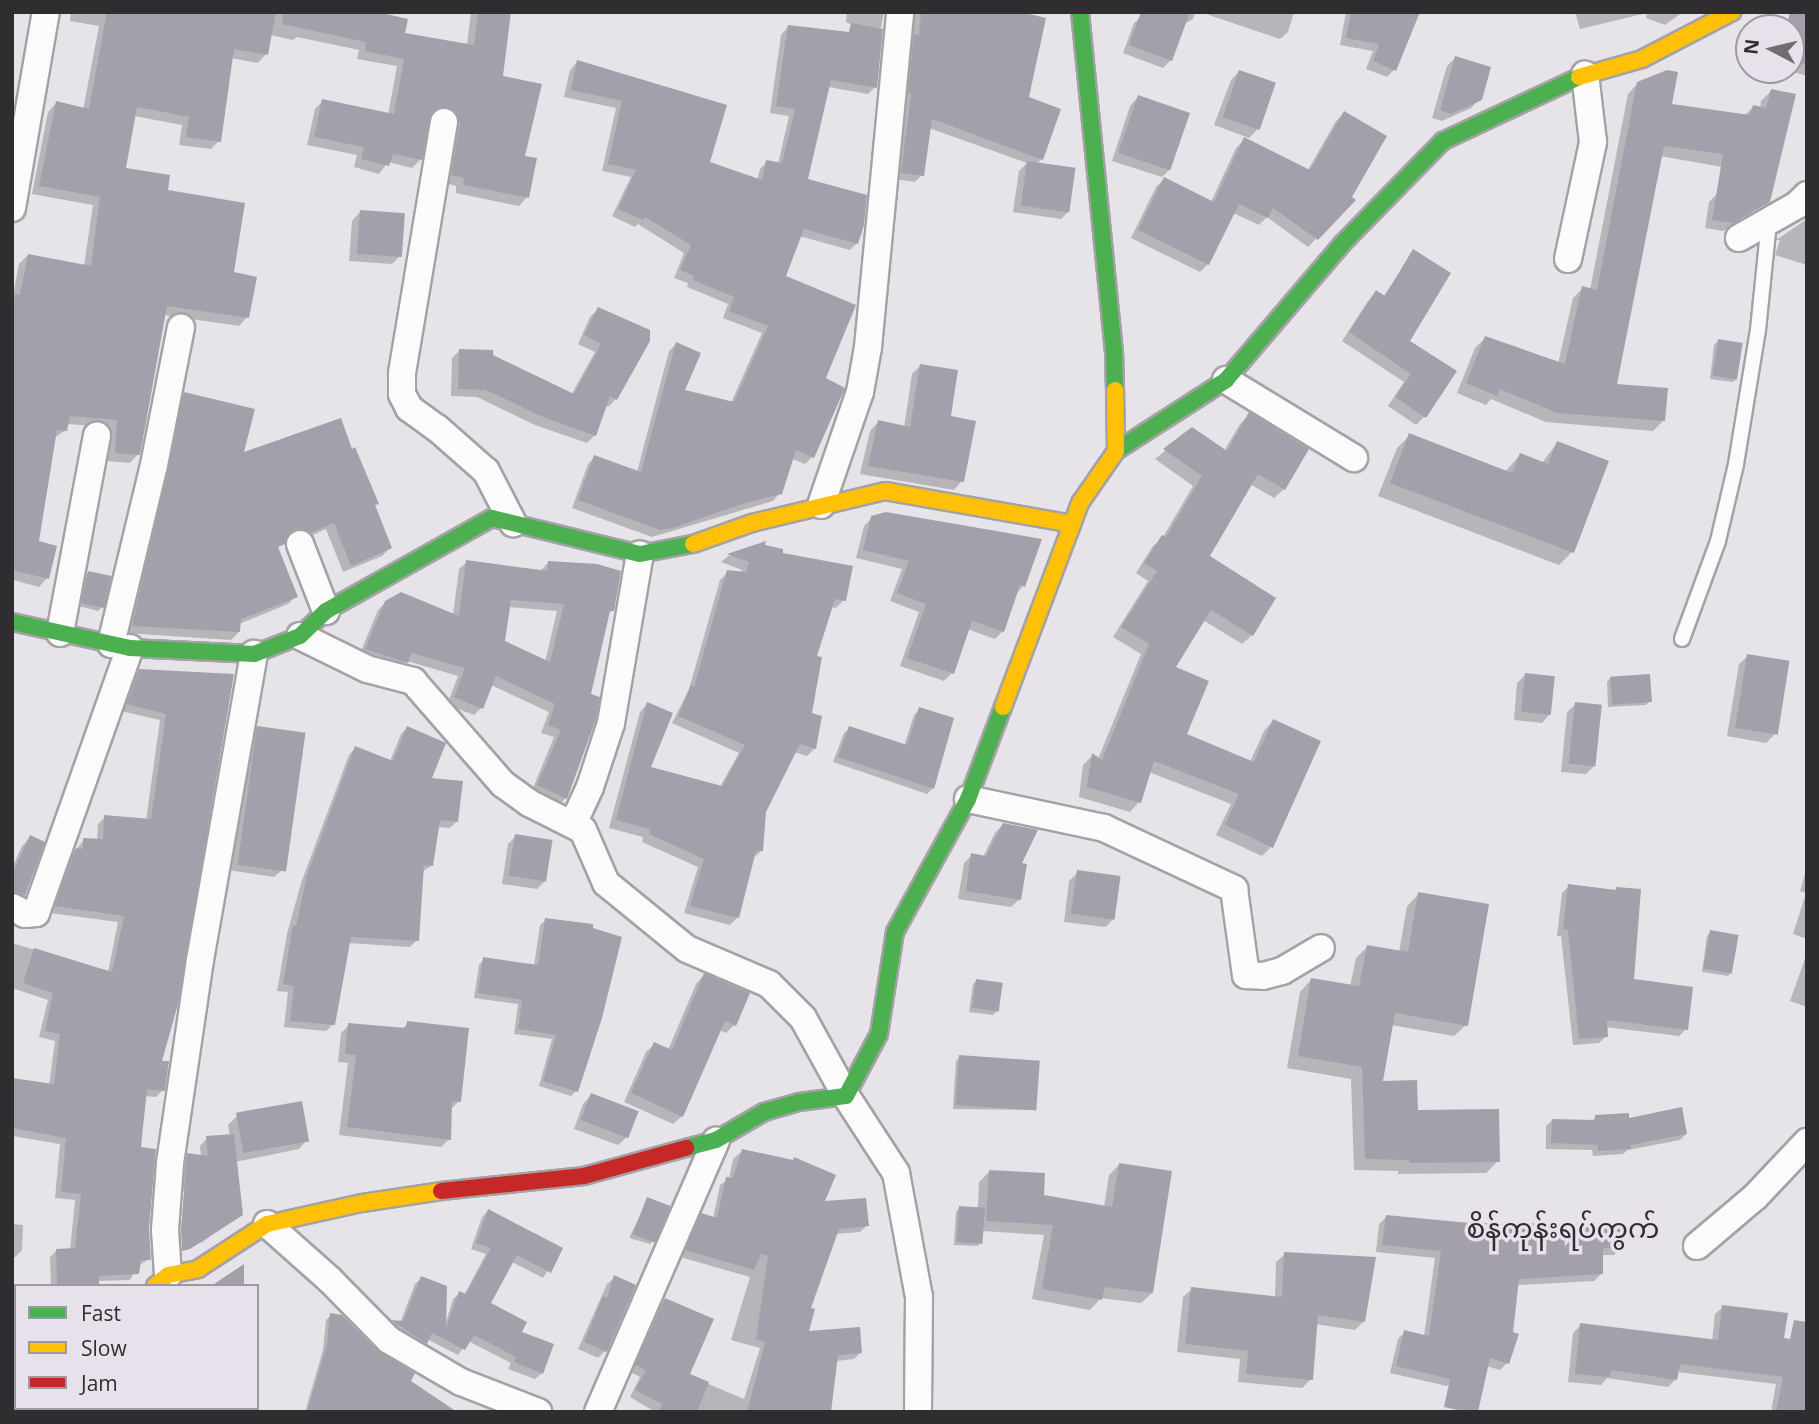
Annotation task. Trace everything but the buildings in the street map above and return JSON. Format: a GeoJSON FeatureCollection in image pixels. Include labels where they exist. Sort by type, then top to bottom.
{"type":"FeatureCollection","features":[{"type":"Feature","properties":{"kind":"street"},"geometry":{"type":"LineString","coordinates":[[12,208],[46,12]]}},
{"type":"Feature","properties":{"kind":"street"},"geometry":{"type":"LineString","coordinates":[[821,505],[860,392],[868,347],[901,12]]}},
{"type":"Feature","properties":{"kind":"street"},"geometry":{"type":"LineString","coordinates":[[1080,12],[1114,350],[1116,451]]}},
{"type":"Feature","properties":{"kind":"street"},"geometry":{"type":"LineString","coordinates":[[846,1096],[879,1034],[895,932],[968,800],[1080,503],[1116,451],[1226,380],[1342,244],[1443,141],[1585,74],[1642,59],[1732,12]]}},
{"type":"Feature","properties":{"kind":"street"},"geometry":{"type":"LineString","coordinates":[[1568,258],[1593,142],[1585,74]]}},
{"type":"Feature","properties":{"kind":"street"},"geometry":{"type":"LineString","coordinates":[[444,122],[402,374],[402,394],[409,408],[437,428],[486,471],[513,523]]}},
{"type":"Feature","properties":{"kind":"street"},"geometry":{"type":"LineString","coordinates":[[1739,238],[1797,205],[1807,195]]}},
{"type":"Feature","properties":{"kind":"street"},"geometry":{"type":"LineString","coordinates":[[12,907],[25,914],[36,913],[120,646],[181,328]]}},
{"type":"Feature","properties":{"kind":"street"},"geometry":{"type":"LineString","coordinates":[[1226,380],[1354,458]]}},
{"type":"Feature","properties":{"kind":"street"},"geometry":{"type":"LineString","coordinates":[[60,633],[97,435]]}},
{"type":"Feature","properties":{"kind":"street"},"geometry":{"type":"LineString","coordinates":[[12,622],[120,646],[254,654],[300,636],[326,611],[448,540],[492,518],[640,554],[678,549],[752,523],[885,491],[1018,512],[1072,524]]}},
{"type":"Feature","properties":{"kind":"street"},"geometry":{"type":"LineString","coordinates":[[300,544],[326,611]]}},
{"type":"Feature","properties":{"kind":"street"},"geometry":{"type":"LineString","coordinates":[[573,824],[590,787],[611,723],[640,554]]}},
{"type":"Feature","properties":{"kind":"street"},"geometry":{"type":"LineString","coordinates":[[300,636],[367,669],[412,681],[503,784],[529,803],[583,830],[606,883],[687,949],[769,984],[803,1018],[846,1096],[896,1173],[919,1297],[918,1412]]}},
{"type":"Feature","properties":{"kind":"street"},"geometry":{"type":"LineString","coordinates":[[254,654],[200,960],[170,1163],[162,1280],[198,1269],[267,1224],[362,1203],[429,1192],[584,1176],[716,1140],[764,1112],[799,1102],[846,1096]]}},
{"type":"Feature","properties":{"kind":"street"},"geometry":{"type":"LineString","coordinates":[[968,800],[1104,828],[1234,889],[1246,975],[1263,976],[1282,971],[1321,948]]}},
{"type":"Feature","properties":{"kind":"street"},"geometry":{"type":"LineString","coordinates":[[597,1412],[716,1140]]}},
{"type":"Feature","properties":{"kind":"street"},"geometry":{"type":"LineString","coordinates":[[1697,1246],[1755,1197],[1807,1142]]}},
{"type":"Feature","properties":{"kind":"street"},"geometry":{"type":"LineString","coordinates":[[267,1224],[330,1280],[389,1340],[461,1382],[538,1412]]}},
{"type":"Feature","properties":{"kind":"lane"},"geometry":{"type":"LineString","coordinates":[[1682,639],[1718,541],[1736,464],[1758,330],[1769,222]]}},
{"type":"Feature","properties":{"kind":"traffic: fast"},"geometry":{"type":"LineString","coordinates":[[1080,12],[1114,350],[1115,390]]}},
{"type":"Feature","properties":{"kind":"traffic: fast"},"geometry":{"type":"LineString","coordinates":[[1116,451],[1226,380],[1342,244],[1443,141],[1579,77]]}},
{"type":"Feature","properties":{"kind":"traffic: fast"},"geometry":{"type":"LineString","coordinates":[[12,622],[130,648],[254,654],[300,636],[326,611],[492,518],[640,554],[693,544]]}},
{"type":"Feature","properties":{"kind":"traffic: fast"},"geometry":{"type":"LineString","coordinates":[[686,1148],[716,1140],[764,1112],[799,1102],[846,1096],[879,1034],[895,932],[968,799],[1003,707]]}},
{"type":"Feature","properties":{"kind":"traffic: slow"},"geometry":{"type":"LineString","coordinates":[[1579,77],[1642,59],[1732,12]]}},
{"type":"Feature","properties":{"kind":"traffic: slow"},"geometry":{"type":"LineString","coordinates":[[1003,707],[1080,503],[1116,451],[1115,390]]}},
{"type":"Feature","properties":{"kind":"traffic: slow"},"geometry":{"type":"LineString","coordinates":[[693,544],[752,523],[885,491],[1072,524]]}},
{"type":"Feature","properties":{"kind":"traffic: slow"},"geometry":{"type":"LineString","coordinates":[[157,1284],[168,1275],[198,1269],[267,1224],[362,1203],[441,1191]]}},
{"type":"Feature","properties":{"kind":"traffic: jam"},"geometry":{"type":"LineString","coordinates":[[441,1191],[584,1176],[686,1148]]}},
{"type":"Feature","properties":{"kind":"district","name":"စိန်ကုန်းရပ်ကွက်"},"geometry":{"type":"Point","coordinates":[1563,1227]}}]}
